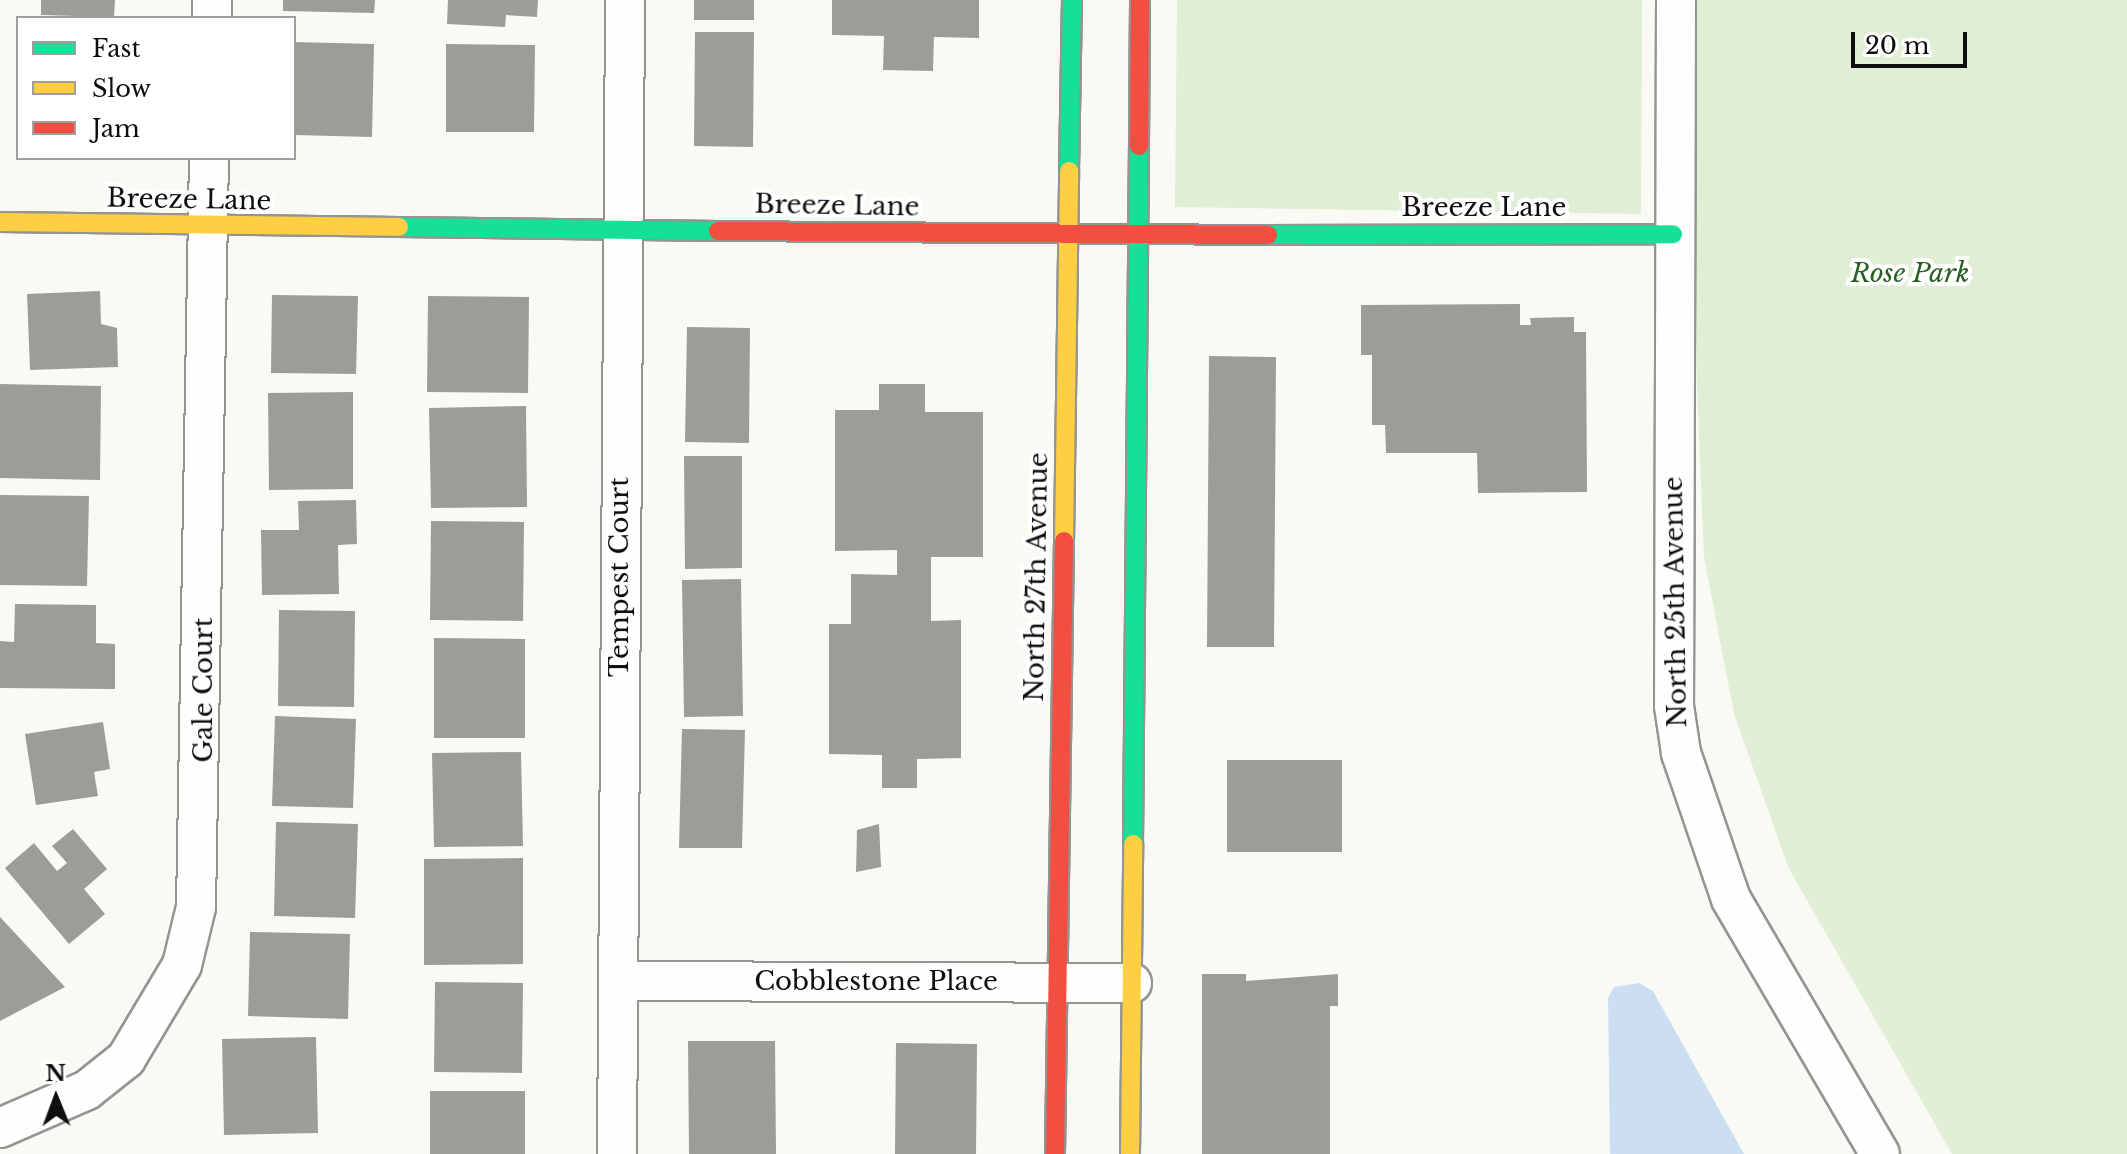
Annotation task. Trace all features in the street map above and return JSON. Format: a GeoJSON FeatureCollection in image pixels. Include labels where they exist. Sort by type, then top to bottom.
{"type":"FeatureCollection","features":[{"type":"Feature","properties":{"kind":"street","name":"Tempest Court"},"geometry":{"type":"LineString","coordinates":[[617,1154],[620,981],[619,229],[625,0]]}},
{"type":"Feature","properties":{"kind":"street","name":"North 27th Avenue"},"geometry":{"type":"LineString","coordinates":[[1055,1154],[1072,0]]}},
{"type":"Feature","properties":{"kind":"street"},"geometry":{"type":"LineString","coordinates":[[1130,1154],[1140,0]]}},
{"type":"Feature","properties":{"kind":"street","name":"North 25th Avenue"},"geometry":{"type":"LineString","coordinates":[[1676,0],[1674,706],[1681,753],[1731,899],[1880,1154]]}},
{"type":"Feature","properties":{"kind":"street","name":"Gale Court"},"geometry":{"type":"LineString","coordinates":[[0,1128],[87,1090],[126,1059],[182,965],[196,907],[209,160]]}},
{"type":"Feature","properties":{"kind":"street","name":"Breeze Lane"},"geometry":{"type":"LineString","coordinates":[[0,222],[208,228],[1068,235],[1673,234]]}},
{"type":"Feature","properties":{"kind":"street","name":"Cobblestone Place"},"geometry":{"type":"LineString","coordinates":[[620,981],[1132,983]]}},
{"type":"Feature","properties":{"kind":"green space"},"geometry":{"type":"Polygon","coordinates":[[[1177,0],[1642,0],[1641,214],[1175,207],[1177,0]]]}},
{"type":"Feature","properties":{"kind":"green space","name":"Rose Park"},"geometry":{"type":"Polygon","coordinates":[[[1694,0],[2127,0],[2127,1154],[1952,1154],[1789,869],[1734,714],[1704,557],[1691,238],[1694,0]]]}},
{"type":"Feature","properties":{"kind":"water"},"geometry":{"type":"Polygon","coordinates":[[[1639,983],[1653,991],[1744,1154],[1610,1154],[1608,998],[1614,987],[1639,983]]]}},
{"type":"Feature","properties":{"kind":"building"},"geometry":{"type":"Polygon","coordinates":[[[41,0],[115,0],[114,16],[41,15],[41,0]]]}},
{"type":"Feature","properties":{"kind":"building"},"geometry":{"type":"Polygon","coordinates":[[[283,0],[375,0],[374,13],[283,11],[283,0]]]}},
{"type":"Feature","properties":{"kind":"building"},"geometry":{"type":"Polygon","coordinates":[[[448,0],[538,0],[537,17],[506,15],[505,27],[447,24],[448,0]]]}},
{"type":"Feature","properties":{"kind":"building"},"geometry":{"type":"Polygon","coordinates":[[[694,0],[754,0],[754,20],[694,20],[694,0]]]}},
{"type":"Feature","properties":{"kind":"building"},"geometry":{"type":"Polygon","coordinates":[[[832,0],[979,0],[979,38],[934,37],[933,71],[883,70],[884,36],[832,35],[832,0]]]}},
{"type":"Feature","properties":{"kind":"building"},"geometry":{"type":"Polygon","coordinates":[[[695,32],[754,32],[753,147],[694,146],[695,32]]]}},
{"type":"Feature","properties":{"kind":"building"},"geometry":{"type":"Polygon","coordinates":[[[296,42],[374,44],[372,137],[296,135],[296,42]]]}},
{"type":"Feature","properties":{"kind":"building"},"geometry":{"type":"Polygon","coordinates":[[[446,44],[535,45],[534,132],[446,132],[446,44]]]}},
{"type":"Feature","properties":{"kind":"building"},"geometry":{"type":"Polygon","coordinates":[[[100,291],[101,324],[117,328],[118,367],[30,370],[27,294],[100,291]]]}},
{"type":"Feature","properties":{"kind":"building"},"geometry":{"type":"Polygon","coordinates":[[[272,295],[358,296],[356,374],[271,373],[272,295]]]}},
{"type":"Feature","properties":{"kind":"building"},"geometry":{"type":"Polygon","coordinates":[[[428,296],[529,297],[528,393],[427,392],[428,296]]]}},
{"type":"Feature","properties":{"kind":"building"},"geometry":{"type":"Polygon","coordinates":[[[1520,304],[1520,325],[1531,325],[1530,318],[1574,317],[1574,332],[1586,332],[1587,492],[1478,493],[1477,453],[1386,453],[1385,425],[1372,425],[1372,355],[1361,355],[1361,305],[1520,304]]]}},
{"type":"Feature","properties":{"kind":"building"},"geometry":{"type":"Polygon","coordinates":[[[687,327],[750,328],[749,443],[685,442],[687,327]]]}},
{"type":"Feature","properties":{"kind":"building"},"geometry":{"type":"Polygon","coordinates":[[[1209,356],[1276,357],[1274,647],[1207,647],[1209,356]]]}},
{"type":"Feature","properties":{"kind":"building"},"geometry":{"type":"Polygon","coordinates":[[[0,384],[101,386],[100,480],[0,478],[0,384]]]}},
{"type":"Feature","properties":{"kind":"building"},"geometry":{"type":"Polygon","coordinates":[[[879,384],[925,384],[925,412],[983,412],[983,557],[931,557],[931,621],[961,620],[961,758],[917,759],[917,788],[882,788],[882,755],[829,754],[829,624],[851,624],[851,574],[897,575],[897,550],[835,551],[835,410],[879,410],[879,384]]]}},
{"type":"Feature","properties":{"kind":"building"},"geometry":{"type":"Polygon","coordinates":[[[353,392],[353,489],[269,490],[268,393],[353,392]]]}},
{"type":"Feature","properties":{"kind":"building"},"geometry":{"type":"Polygon","coordinates":[[[526,406],[527,507],[431,508],[429,408],[526,406]]]}},
{"type":"Feature","properties":{"kind":"building"},"geometry":{"type":"Polygon","coordinates":[[[684,456],[742,456],[742,568],[685,569],[684,456]]]}},
{"type":"Feature","properties":{"kind":"building"},"geometry":{"type":"Polygon","coordinates":[[[0,495],[89,496],[87,586],[0,585],[0,495]]]}},
{"type":"Feature","properties":{"kind":"building"},"geometry":{"type":"Polygon","coordinates":[[[356,500],[357,544],[338,545],[339,594],[262,595],[261,530],[299,530],[298,501],[356,500]]]}},
{"type":"Feature","properties":{"kind":"building"},"geometry":{"type":"Polygon","coordinates":[[[431,521],[524,522],[523,621],[430,620],[431,521]]]}},
{"type":"Feature","properties":{"kind":"building"},"geometry":{"type":"Polygon","coordinates":[[[741,579],[743,716],[684,717],[682,580],[741,579]]]}},
{"type":"Feature","properties":{"kind":"building"},"geometry":{"type":"Polygon","coordinates":[[[15,604],[96,605],[96,643],[115,644],[115,689],[0,688],[0,641],[14,642],[15,604]]]}},
{"type":"Feature","properties":{"kind":"building"},"geometry":{"type":"Polygon","coordinates":[[[279,610],[355,611],[354,707],[278,706],[279,610]]]}},
{"type":"Feature","properties":{"kind":"building"},"geometry":{"type":"Polygon","coordinates":[[[434,638],[525,639],[525,738],[434,738],[434,638]]]}},
{"type":"Feature","properties":{"kind":"building"},"geometry":{"type":"Polygon","coordinates":[[[275,716],[356,719],[353,808],[272,806],[275,716]]]}},
{"type":"Feature","properties":{"kind":"building"},"geometry":{"type":"Polygon","coordinates":[[[103,722],[110,769],[94,772],[98,796],[36,805],[25,734],[103,722]]]}},
{"type":"Feature","properties":{"kind":"building"},"geometry":{"type":"Polygon","coordinates":[[[682,729],[745,730],[742,848],[679,848],[682,729]]]}},
{"type":"Feature","properties":{"kind":"building"},"geometry":{"type":"Polygon","coordinates":[[[521,752],[523,846],[434,847],[432,753],[521,752]]]}},
{"type":"Feature","properties":{"kind":"building"},"geometry":{"type":"Polygon","coordinates":[[[1227,760],[1342,760],[1342,852],[1227,852],[1227,760]]]}},
{"type":"Feature","properties":{"kind":"building"},"geometry":{"type":"Polygon","coordinates":[[[276,822],[358,824],[355,918],[274,916],[276,822]]]}},
{"type":"Feature","properties":{"kind":"building"},"geometry":{"type":"Polygon","coordinates":[[[879,824],[881,867],[856,872],[857,830],[879,824]]]}},
{"type":"Feature","properties":{"kind":"building"},"geometry":{"type":"Polygon","coordinates":[[[73,829],[107,869],[84,889],[105,914],[69,944],[5,868],[34,843],[57,871],[67,863],[52,846],[73,829]]]}},
{"type":"Feature","properties":{"kind":"building"},"geometry":{"type":"Polygon","coordinates":[[[523,858],[523,964],[424,965],[424,859],[523,858]]]}},
{"type":"Feature","properties":{"kind":"building"},"geometry":{"type":"Polygon","coordinates":[[[0,917],[65,987],[0,1021],[0,917]]]}},
{"type":"Feature","properties":{"kind":"building"},"geometry":{"type":"Polygon","coordinates":[[[250,932],[350,934],[348,1019],[248,1016],[250,932]]]}},
{"type":"Feature","properties":{"kind":"building"},"geometry":{"type":"Polygon","coordinates":[[[1202,974],[1246,974],[1246,981],[1338,974],[1338,1006],[1330,1006],[1330,1154],[1202,1154],[1202,974]]]}},
{"type":"Feature","properties":{"kind":"building"},"geometry":{"type":"Polygon","coordinates":[[[435,982],[523,983],[522,1073],[434,1072],[435,982]]]}},
{"type":"Feature","properties":{"kind":"building"},"geometry":{"type":"Polygon","coordinates":[[[316,1037],[318,1133],[224,1135],[222,1039],[316,1037]]]}},
{"type":"Feature","properties":{"kind":"building"},"geometry":{"type":"Polygon","coordinates":[[[688,1041],[775,1041],[776,1154],[689,1154],[688,1041]]]}},
{"type":"Feature","properties":{"kind":"building"},"geometry":{"type":"Polygon","coordinates":[[[896,1043],[977,1044],[976,1154],[895,1154],[896,1043]]]}},
{"type":"Feature","properties":{"kind":"building"},"geometry":{"type":"Polygon","coordinates":[[[430,1091],[525,1091],[525,1154],[430,1154],[430,1091]]]}},
{"type":"Feature","properties":{"kind":"traffic: fast"},"geometry":{"type":"LineString","coordinates":[[1069,171],[1072,0]]}},
{"type":"Feature","properties":{"kind":"traffic: fast"},"geometry":{"type":"LineString","coordinates":[[1133,844],[1139,146]]}},
{"type":"Feature","properties":{"kind":"traffic: fast"},"geometry":{"type":"LineString","coordinates":[[399,227],[718,231]]}},
{"type":"Feature","properties":{"kind":"traffic: fast"},"geometry":{"type":"LineString","coordinates":[[1268,235],[1673,234]]}},
{"type":"Feature","properties":{"kind":"traffic: slow"},"geometry":{"type":"LineString","coordinates":[[1064,541],[1069,171]]}},
{"type":"Feature","properties":{"kind":"traffic: slow"},"geometry":{"type":"LineString","coordinates":[[0,222],[399,227]]}},
{"type":"Feature","properties":{"kind":"traffic: slow"},"geometry":{"type":"LineString","coordinates":[[1130,1154],[1133,844]]}},
{"type":"Feature","properties":{"kind":"traffic: jam"},"geometry":{"type":"LineString","coordinates":[[1139,146],[1140,0]]}},
{"type":"Feature","properties":{"kind":"traffic: jam"},"geometry":{"type":"LineString","coordinates":[[718,231],[1268,235]]}},
{"type":"Feature","properties":{"kind":"traffic: jam"},"geometry":{"type":"LineString","coordinates":[[1055,1154],[1064,541]]}}]}
